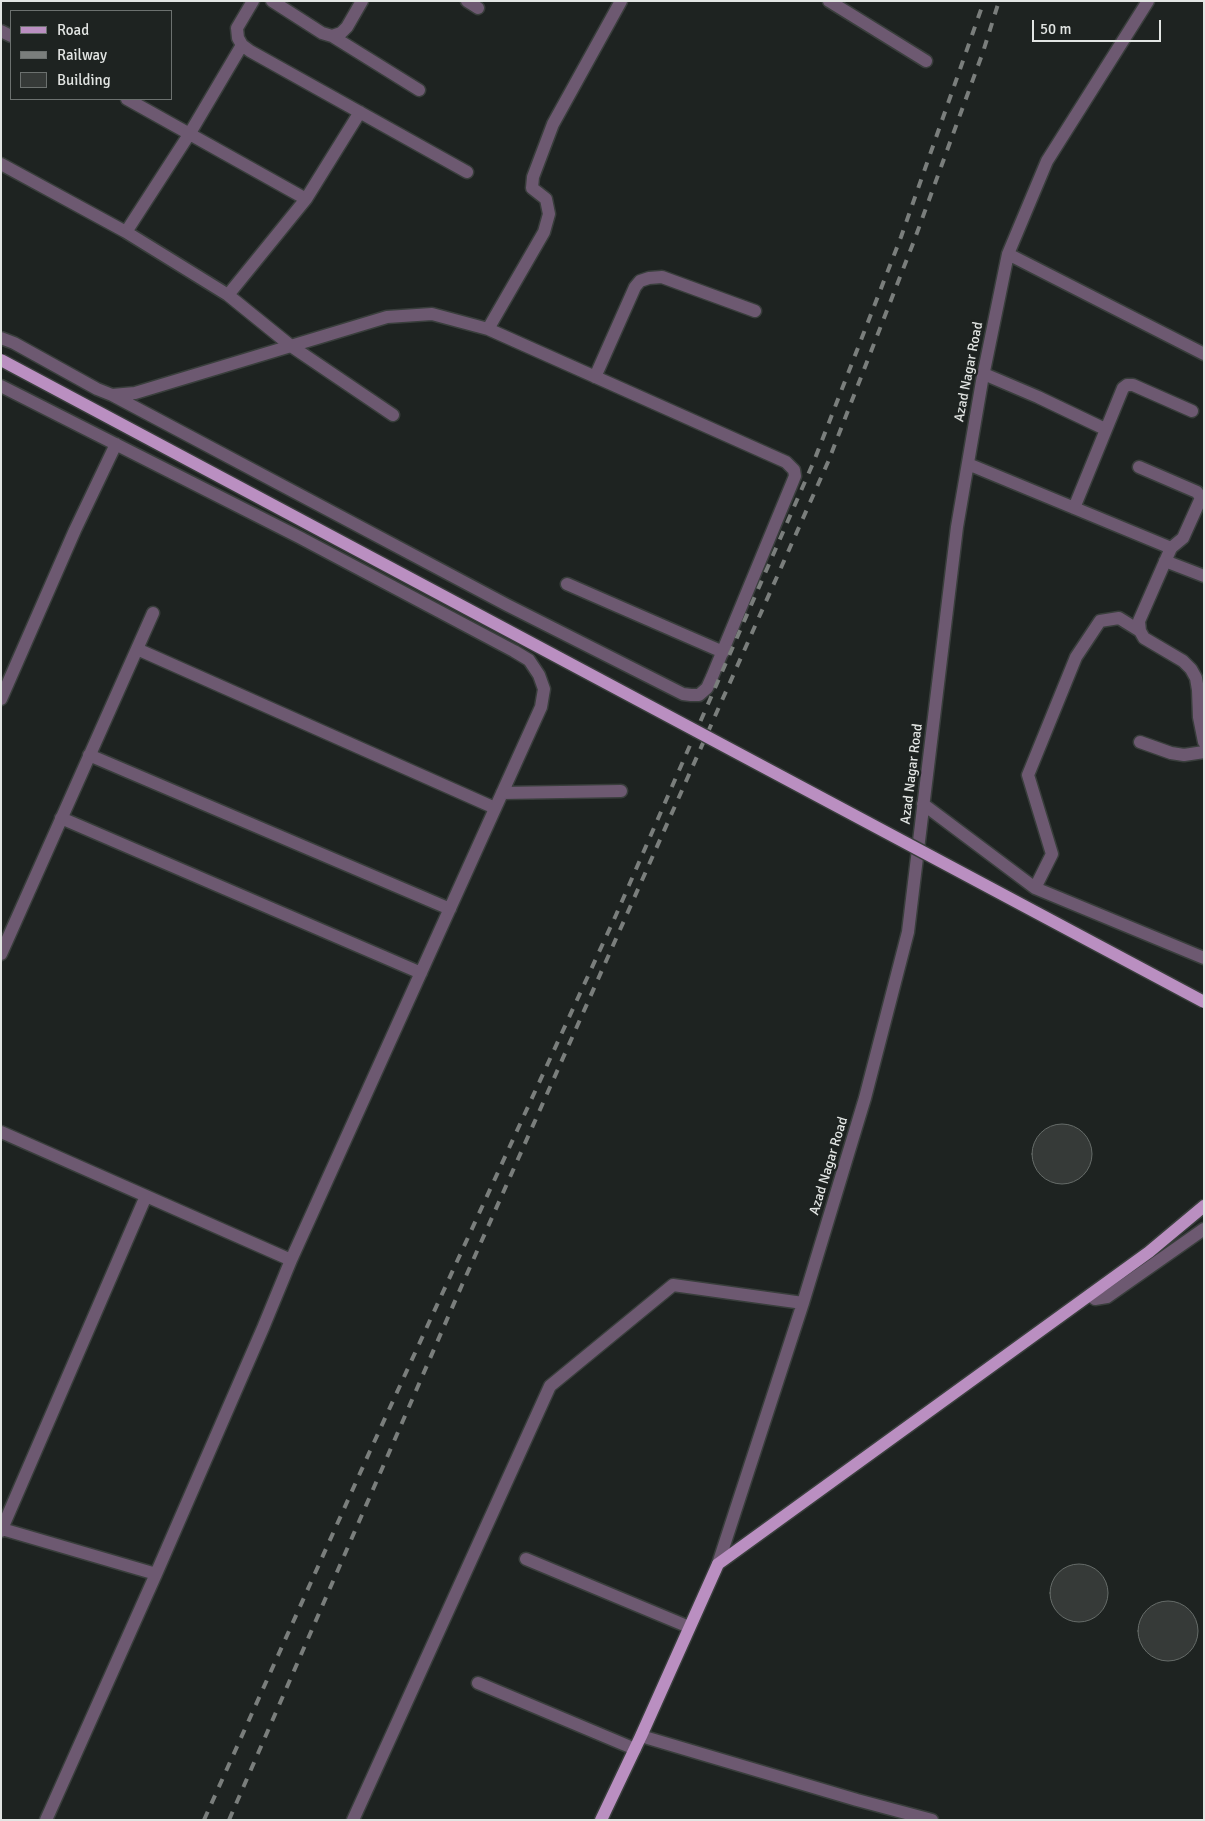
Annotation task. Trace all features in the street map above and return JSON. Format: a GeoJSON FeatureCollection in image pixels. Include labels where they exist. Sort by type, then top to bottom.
{"type":"FeatureCollection","features":[{"type":"Feature","properties":{"kind":"main road"},"geometry":{"type":"LineString","coordinates":[[1,360],[1204,1002]]}},
{"type":"Feature","properties":{"kind":"main road"},"geometry":{"type":"LineString","coordinates":[[601,1820],[718,1564],[1149,1252],[1201,1208]]}},
{"type":"Feature","properties":{"kind":"street"},"geometry":{"type":"LineString","coordinates":[[252,1],[237,28],[238,38],[242,45],[468,172]]}},
{"type":"Feature","properties":{"kind":"street"},"geometry":{"type":"LineString","coordinates":[[272,1],[419,90]]}},
{"type":"Feature","properties":{"kind":"street"},"geometry":{"type":"LineString","coordinates":[[332,36],[341,33],[347,27],[362,1]]}},
{"type":"Feature","properties":{"kind":"street"},"geometry":{"type":"LineString","coordinates":[[488,329],[544,232],[549,214],[546,199],[532,188],[532,177],[553,124],[621,1]]}},
{"type":"Feature","properties":{"kind":"street"},"geometry":{"type":"LineString","coordinates":[[829,1],[926,60]]}},
{"type":"Feature","properties":{"kind":"street","name":"Azad Nagar Road"},"geometry":{"type":"LineString","coordinates":[[718,1564],[803,1303],[865,1098],[908,932],[957,527],[984,374],[1008,254],[1047,161],[1148,1]]}},
{"type":"Feature","properties":{"kind":"street"},"geometry":{"type":"LineString","coordinates":[[126,232],[190,133],[242,45]]}},
{"type":"Feature","properties":{"kind":"street"},"geometry":{"type":"LineString","coordinates":[[129,100],[306,199]]}},
{"type":"Feature","properties":{"kind":"street"},"geometry":{"type":"LineString","coordinates":[[228,295],[306,199],[360,112]]}},
{"type":"Feature","properties":{"kind":"street"},"geometry":{"type":"LineString","coordinates":[[1,164],[126,232],[228,295],[291,346],[394,415]]}},
{"type":"Feature","properties":{"kind":"street"},"geometry":{"type":"LineString","coordinates":[[1008,254],[1204,354]]}},
{"type":"Feature","properties":{"kind":"street"},"geometry":{"type":"LineString","coordinates":[[595,376],[634,286],[640,280],[662,277],[755,311]]}},
{"type":"Feature","properties":{"kind":"street"},"geometry":{"type":"LineString","coordinates":[[1,338],[14,343],[97,389],[112,395],[507,605],[683,694],[699,695],[707,688],[794,483],[795,476],[794,470],[786,462],[595,376],[488,329],[432,314],[408,314],[387,317],[135,393],[112,395]]}},
{"type":"Feature","properties":{"kind":"street"},"geometry":{"type":"LineString","coordinates":[[984,374],[1105,429]]}},
{"type":"Feature","properties":{"kind":"street"},"geometry":{"type":"LineString","coordinates":[[1074,508],[1123,388],[1132,384],[1192,411]]}},
{"type":"Feature","properties":{"kind":"street"},"geometry":{"type":"LineString","coordinates":[[1,386],[308,542],[529,660],[539,675],[544,689],[541,707],[291,1260],[156,1574],[46,1820]]}},
{"type":"Feature","properties":{"kind":"street"},"geometry":{"type":"LineString","coordinates":[[1,699],[74,530],[116,444]]}},
{"type":"Feature","properties":{"kind":"street"},"geometry":{"type":"LineString","coordinates":[[968,464],[1171,548]]}},
{"type":"Feature","properties":{"kind":"street"},"geometry":{"type":"LineString","coordinates":[[1139,467],[1200,495],[1201,500],[1183,538],[1171,548],[1140,621],[1140,631]]}},
{"type":"Feature","properties":{"kind":"street"},"geometry":{"type":"LineString","coordinates":[[1165,561],[1204,576]]}},
{"type":"Feature","properties":{"kind":"street"},"geometry":{"type":"LineString","coordinates":[[567,584],[723,652]]}},
{"type":"Feature","properties":{"kind":"street"},"geometry":{"type":"LineString","coordinates":[[1,954],[153,613]]}},
{"type":"Feature","properties":{"kind":"street"},"geometry":{"type":"LineString","coordinates":[[1035,888],[1052,854],[1028,775],[1076,657],[1100,621],[1119,618],[1140,631],[1144,638],[1183,661],[1191,669],[1196,678],[1199,717],[1204,742]]}},
{"type":"Feature","properties":{"kind":"street"},"geometry":{"type":"LineString","coordinates":[[137,649],[495,808]]}},
{"type":"Feature","properties":{"kind":"street"},"geometry":{"type":"LineString","coordinates":[[1140,742],[1171,753],[1184,755],[1204,752]]}},
{"type":"Feature","properties":{"kind":"street"},"geometry":{"type":"LineString","coordinates":[[89,755],[450,909]]}},
{"type":"Feature","properties":{"kind":"street"},"geometry":{"type":"LineString","coordinates":[[502,793],[621,791]]}},
{"type":"Feature","properties":{"kind":"street"},"geometry":{"type":"LineString","coordinates":[[923,804],[1035,888],[1204,958]]}},
{"type":"Feature","properties":{"kind":"street"},"geometry":{"type":"LineString","coordinates":[[62,818],[421,973]]}},
{"type":"Feature","properties":{"kind":"street"},"geometry":{"type":"LineString","coordinates":[[1,1132],[291,1260]]}},
{"type":"Feature","properties":{"kind":"street"},"geometry":{"type":"LineString","coordinates":[[146,1196],[2,1530],[156,1574]]}},
{"type":"Feature","properties":{"kind":"street"},"geometry":{"type":"LineString","coordinates":[[1090,1295],[1095,1299],[1108,1297],[1204,1229]]}},
{"type":"Feature","properties":{"kind":"street"},"geometry":{"type":"LineString","coordinates":[[353,1820],[550,1386],[673,1285],[803,1303]]}},
{"type":"Feature","properties":{"kind":"street"},"geometry":{"type":"LineString","coordinates":[[526,1559],[688,1627]]}},
{"type":"Feature","properties":{"kind":"street"},"geometry":{"type":"LineString","coordinates":[[478,1684],[635,1749]]}},
{"type":"Feature","properties":{"kind":"street"},"geometry":{"type":"LineString","coordinates":[[641,1736],[857,1800],[932,1820]]}},
{"type":"Feature","properties":{"kind":"building"},"geometry":{"type":"Polygon","coordinates":[[[1062,1124],[1079,1129],[1087,1137],[1092,1154],[1087,1171],[1079,1179],[1062,1184],[1045,1179],[1037,1171],[1032,1154],[1037,1137],[1045,1129],[1062,1124]]]}},
{"type":"Feature","properties":{"kind":"building"},"geometry":{"type":"Polygon","coordinates":[[[1079,1564],[1095,1569],[1103,1577],[1108,1593],[1103,1609],[1095,1617],[1079,1622],[1063,1617],[1055,1609],[1050,1593],[1055,1577],[1063,1569],[1079,1564]]]}},
{"type":"Feature","properties":{"kind":"building"},"geometry":{"type":"Polygon","coordinates":[[[1162,1601],[1174,1601],[1185,1606],[1193,1614],[1198,1625],[1196,1643],[1185,1656],[1174,1661],[1162,1661],[1151,1656],[1143,1648],[1138,1637],[1138,1625],[1143,1614],[1151,1606],[1162,1601]]]}},
{"type":"Feature","properties":{"kind":"railway"},"geometry":{"type":"LineString","coordinates":[[204,1820],[370,1451],[616,915],[814,461],[901,237],[984,1]]}},
{"type":"Feature","properties":{"kind":"railway"},"geometry":{"type":"LineString","coordinates":[[229,1820],[462,1285],[828,462],[914,241],[983,52],[999,1]]}}]}
